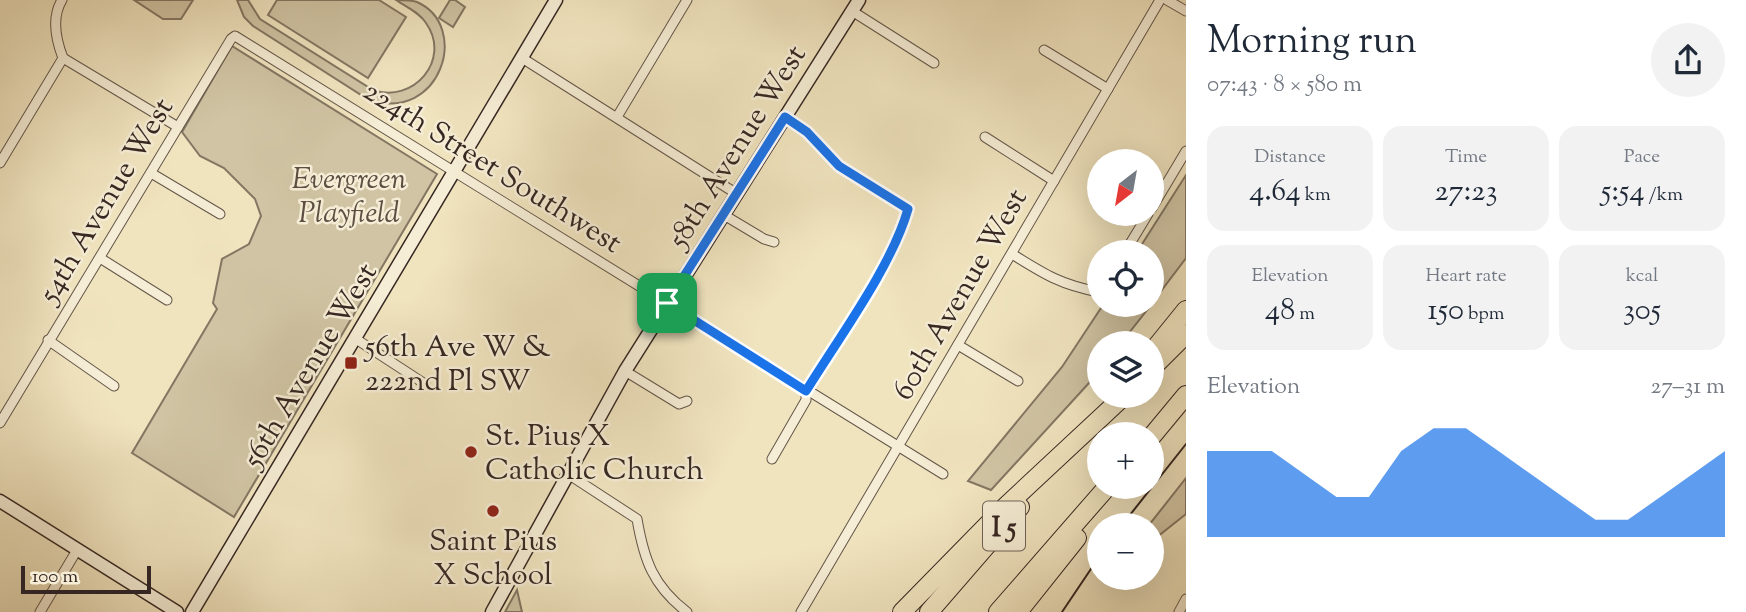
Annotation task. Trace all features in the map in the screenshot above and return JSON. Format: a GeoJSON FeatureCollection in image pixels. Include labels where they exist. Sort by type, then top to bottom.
{"type":"FeatureCollection","features":[{"type":"Feature","properties":{"kind":"highway"},"geometry":{"type":"LineString","coordinates":[[1164,337],[1186,310]]}},
{"type":"Feature","properties":{"kind":"highway"},"geometry":{"type":"LineString","coordinates":[[1164,356],[1186,334]]}},
{"type":"Feature","properties":{"kind":"highway"},"geometry":{"type":"LineString","coordinates":[[1164,422],[1186,395]]}},
{"type":"Feature","properties":{"kind":"highway","name":"I 5"},"geometry":{"type":"LineString","coordinates":[[929,612],[1105,408]]}},
{"type":"Feature","properties":{"kind":"highway"},"geometry":{"type":"LineString","coordinates":[[902,612],[1006,506],[1112,408]]}},
{"type":"Feature","properties":{"kind":"highway","name":"I 5"},"geometry":{"type":"LineString","coordinates":[[998,612],[1097,499]]}},
{"type":"Feature","properties":{"kind":"highway"},"geometry":{"type":"LineString","coordinates":[[1018,612],[1109,499]]}},
{"type":"Feature","properties":{"kind":"main road","name":"56th Avenue West"},"geometry":{"type":"LineString","coordinates":[[192,612],[556,0]]}},
{"type":"Feature","properties":{"kind":"main road","name":"58th Avenue West"},"geometry":{"type":"LineString","coordinates":[[492,612],[625,371],[855,6]]}},
{"type":"Feature","properties":{"kind":"main road"},"geometry":{"type":"LineString","coordinates":[[0,501],[177,612]]}},
{"type":"Feature","properties":{"kind":"street"},"geometry":{"type":"LineString","coordinates":[[62,0],[58,6],[56,40],[64,58],[177,127]]}},
{"type":"Feature","properties":{"kind":"street"},"geometry":{"type":"LineString","coordinates":[[617,117],[687,0]]}},
{"type":"Feature","properties":{"kind":"street","name":"60th Avenue West"},"geometry":{"type":"LineString","coordinates":[[801,612],[1160,0]]}},
{"type":"Feature","properties":{"kind":"street"},"geometry":{"type":"LineString","coordinates":[[1167,0],[1186,12]]}},
{"type":"Feature","properties":{"kind":"street"},"geometry":{"type":"LineString","coordinates":[[855,6],[934,63]]}},
{"type":"Feature","properties":{"kind":"street","name":"224th Street Southwest"},"geometry":{"type":"LineString","coordinates":[[230,39],[236,36],[243,39],[943,474]]}},
{"type":"Feature","properties":{"kind":"street","name":"54th Avenue West"},"geometry":{"type":"LineString","coordinates":[[0,423],[230,39]]}},
{"type":"Feature","properties":{"kind":"street"},"geometry":{"type":"LineString","coordinates":[[1044,50],[1108,89]]}},
{"type":"Feature","properties":{"kind":"street"},"geometry":{"type":"LineString","coordinates":[[0,163],[64,58]]}},
{"type":"Feature","properties":{"kind":"street"},"geometry":{"type":"LineString","coordinates":[[522,58],[737,194]]}},
{"type":"Feature","properties":{"kind":"street"},"geometry":{"type":"LineString","coordinates":[[772,459],[806,400],[806,391],[878,274],[908,209],[839,166],[807,132],[785,117]]}},
{"type":"Feature","properties":{"kind":"street"},"geometry":{"type":"LineString","coordinates":[[985,137],[1054,181]]}},
{"type":"Feature","properties":{"kind":"street"},"geometry":{"type":"LineString","coordinates":[[1164,188],[1186,151]]}},
{"type":"Feature","properties":{"kind":"street"},"geometry":{"type":"LineString","coordinates":[[151,173],[220,214]]}},
{"type":"Feature","properties":{"kind":"street"},"geometry":{"type":"LineString","coordinates":[[724,215],[764,239],[774,242]]}},
{"type":"Feature","properties":{"kind":"street"},"geometry":{"type":"LineString","coordinates":[[1012,254],[1050,277],[1071,287],[1087,290]]}},
{"type":"Feature","properties":{"kind":"street"},"geometry":{"type":"LineString","coordinates":[[100,258],[167,300]]}},
{"type":"Feature","properties":{"kind":"street"},"geometry":{"type":"LineString","coordinates":[[356,339],[425,384]]}},
{"type":"Feature","properties":{"kind":"street"},"geometry":{"type":"LineString","coordinates":[[48,340],[114,386]]}},
{"type":"Feature","properties":{"kind":"street"},"geometry":{"type":"LineString","coordinates":[[958,345],[1018,381]]}},
{"type":"Feature","properties":{"kind":"street"},"geometry":{"type":"LineString","coordinates":[[625,371],[679,404],[687,401]]}},
{"type":"Feature","properties":{"kind":"street"},"geometry":{"type":"LineString","coordinates":[[568,474],[637,519],[642,551],[656,582],[687,612]]}},
{"type":"Feature","properties":{"kind":"street"},"geometry":{"type":"LineString","coordinates":[[40,612],[77,550]]}},
{"type":"Feature","properties":{"kind":"street"},"geometry":{"type":"LineString","coordinates":[[1179,612],[1186,599]]}},
{"type":"Feature","properties":{"kind":"green space"},"geometry":{"type":"Polygon","coordinates":[[[134,0],[193,0],[181,19],[163,19],[134,0]]]}},
{"type":"Feature","properties":{"kind":"green space"},"geometry":{"type":"Polygon","coordinates":[[[237,0],[248,0],[260,19],[373,90],[388,93],[402,91],[414,85],[424,76],[431,64],[433,37],[426,23],[396,0],[417,2],[433,14],[442,31],[445,50],[440,69],[430,85],[414,98],[394,103],[369,100],[253,26],[244,17],[237,0]]]}},
{"type":"Feature","properties":{"kind":"green space"},"geometry":{"type":"Polygon","coordinates":[[[277,0],[379,0],[406,17],[368,78],[268,15],[277,0]]]}},
{"type":"Feature","properties":{"kind":"green space"},"geometry":{"type":"Polygon","coordinates":[[[450,0],[455,0],[465,7],[453,27],[439,18],[450,0]]]}},
{"type":"Feature","properties":{"kind":"green space","name":"Evergreen Playfield"},"geometry":{"type":"Polygon","coordinates":[[[232,46],[437,174],[234,517],[132,453],[217,309],[213,303],[222,259],[249,244],[261,216],[255,199],[224,168],[200,156],[182,132],[232,46]]]}},
{"type":"Feature","properties":{"kind":"green space"},"geometry":{"type":"Polygon","coordinates":[[[1186,175],[1186,258],[1164,287],[1164,240],[1145,240],[1154,226],[1164,226],[1164,210],[1186,175]]]}},
{"type":"Feature","properties":{"kind":"green space"},"geometry":{"type":"Polygon","coordinates":[[[1095,317],[1142,317],[1130,331],[1087,331],[1087,385],[991,490],[968,481],[1062,367],[1095,317]]]}},
{"type":"Feature","properties":{"kind":"green space"},"geometry":{"type":"Polygon","coordinates":[[[1186,478],[1186,514],[1164,531],[1164,513],[1158,513],[1186,478]]]}},
{"type":"Feature","properties":{"kind":"green space"},"geometry":{"type":"Polygon","coordinates":[[[517,590],[522,612],[505,612],[517,590]]]}},
{"type":"Feature","properties":{"kind":"tram line"},"geometry":{"type":"LineString","coordinates":[[1131,513],[1186,444]]}},
{"type":"Feature","properties":{"kind":"tram line"},"geometry":{"type":"LineString","coordinates":[[1062,612],[1087,575]]}},
{"type":"Feature","properties":{"kind":"place","name":"56th Ave W & 222nd Pl SW"},"geometry":{"type":"Point","coordinates":[351,363]}},
{"type":"Feature","properties":{"kind":"place","name":"St. Pius X Catholic Church"},"geometry":{"type":"Point","coordinates":[471,452]}},
{"type":"Feature","properties":{"kind":"place","name":"Saint Pius X School"},"geometry":{"type":"Point","coordinates":[493,511]}},
{"type":"Feature","properties":{"kind":"route"},"geometry":{"type":"LineString","coordinates":[[785,117],[807,132],[839,166],[908,209],[878,274],[806,391],[667,303],[785,117]]}}]}
